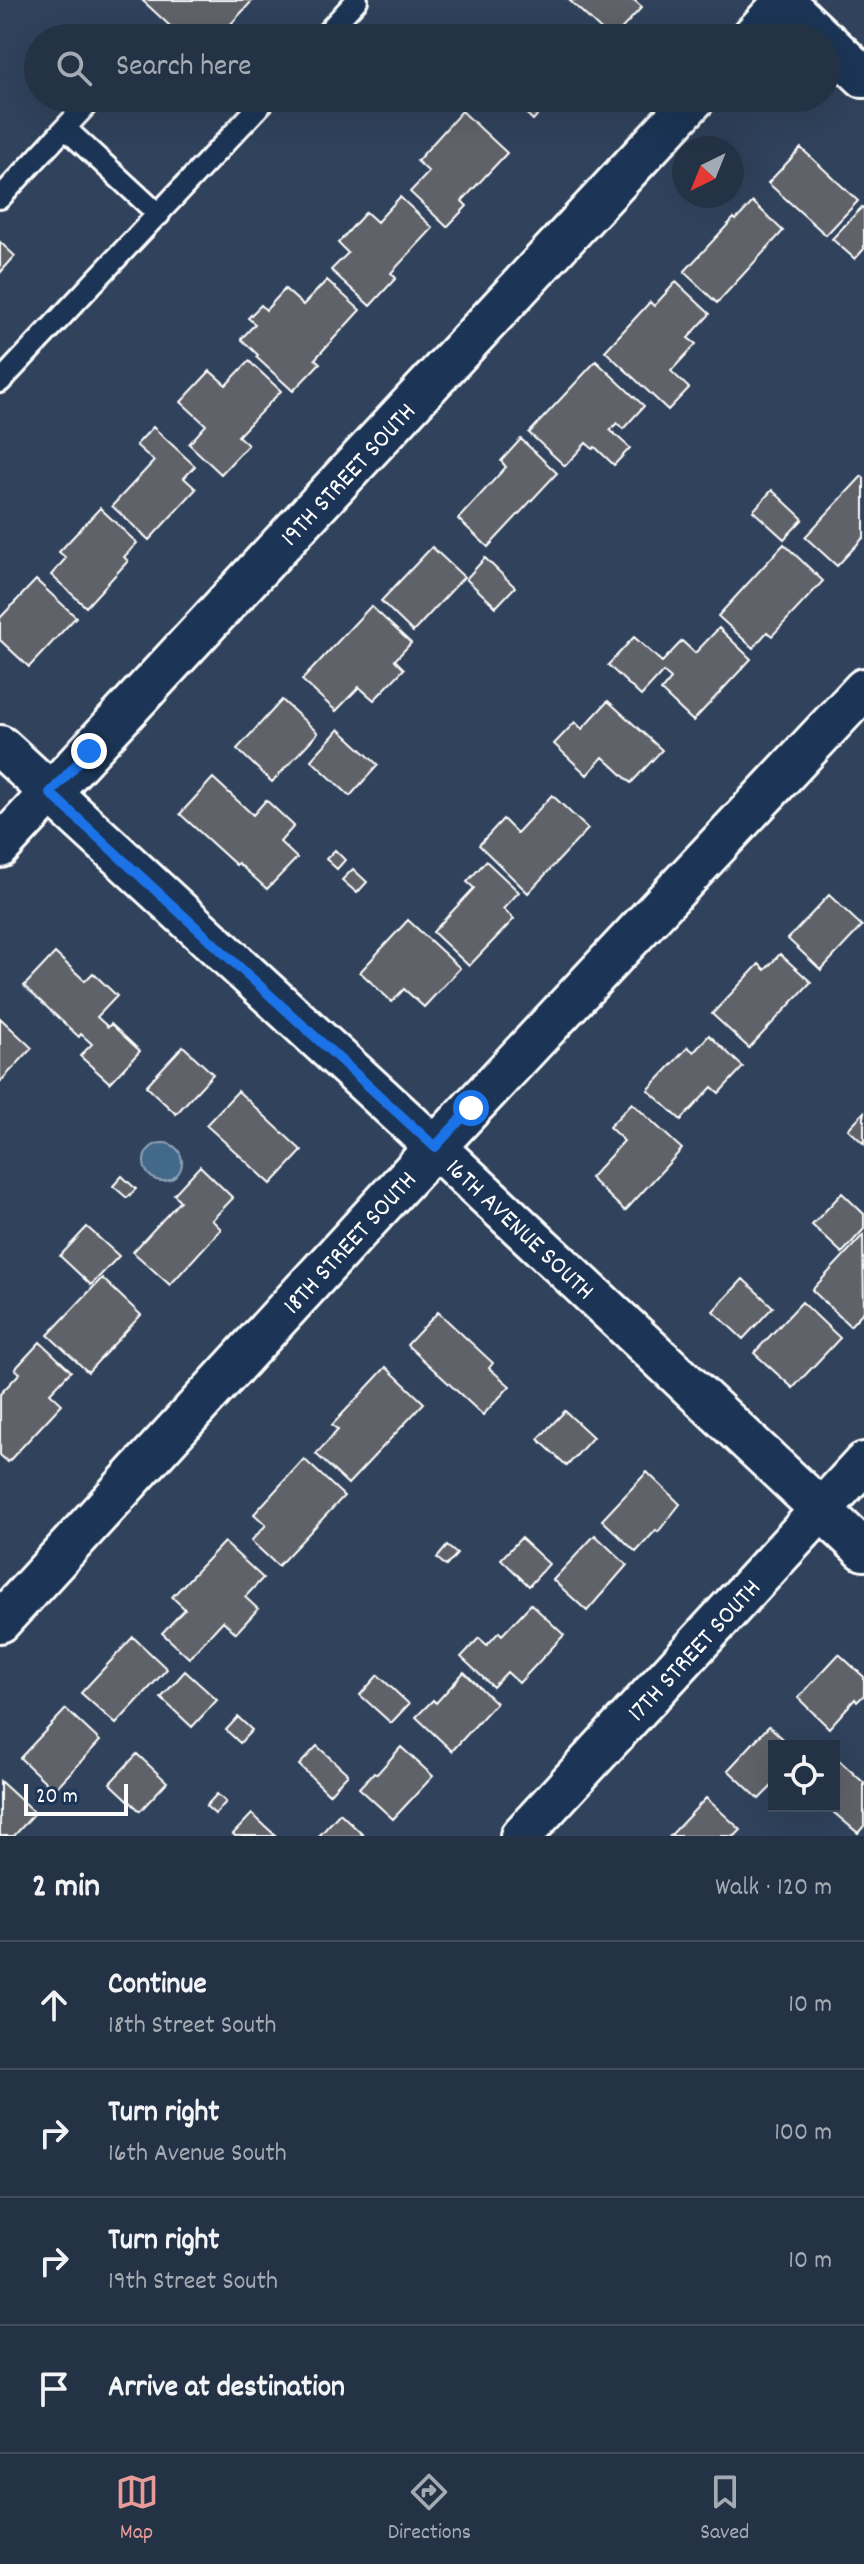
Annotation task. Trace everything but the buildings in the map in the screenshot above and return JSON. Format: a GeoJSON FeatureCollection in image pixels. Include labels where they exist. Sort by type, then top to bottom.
{"type":"FeatureCollection","features":[{"type":"Feature","properties":{"kind":"street"},"geometry":{"type":"LineString","coordinates":[[763,24],[784,1],[808,24]]}},
{"type":"Feature","properties":{"kind":"street"},"geometry":{"type":"LineString","coordinates":[[840,55],[864,77]]}},
{"type":"Feature","properties":{"kind":"street","name":"19TH STREET SOUTH"},"geometry":{"type":"LineString","coordinates":[[0,847],[682,112]]}},
{"type":"Feature","properties":{"kind":"street","name":"18TH STREET SOUTH"},"geometry":{"type":"LineString","coordinates":[[0,1622],[435,1147],[864,689]]}},
{"type":"Feature","properties":{"kind":"street","name":"16TH AVENUE SOUTH"},"geometry":{"type":"LineString","coordinates":[[0,746],[435,1147],[864,1550]]}},
{"type":"Feature","properties":{"kind":"street","name":"17TH STREET SOUTH"},"geometry":{"type":"LineString","coordinates":[[521,1836],[864,1463]]}},
{"type":"Feature","properties":{"kind":"lane"},"geometry":{"type":"LineString","coordinates":[[335,24],[357,0]]}},
{"type":"Feature","properties":{"kind":"lane"},"geometry":{"type":"LineString","coordinates":[[0,198],[80,112]]}},
{"type":"Feature","properties":{"kind":"lane"},"geometry":{"type":"LineString","coordinates":[[0,382],[254,112]]}},
{"type":"Feature","properties":{"kind":"lane"},"geometry":{"type":"LineString","coordinates":[[65,128],[159,215]]}},
{"type":"Feature","properties":{"kind":"water"},"geometry":{"type":"Polygon","coordinates":[[[163,1143],[177,1148],[182,1162],[177,1176],[163,1181],[149,1176],[144,1162],[149,1148],[163,1143]]]}},
{"type":"Feature","properties":{"kind":"route"},"geometry":{"type":"LineString","coordinates":[[89,751],[50,793],[435,1147],[471,1108]]}}]}
